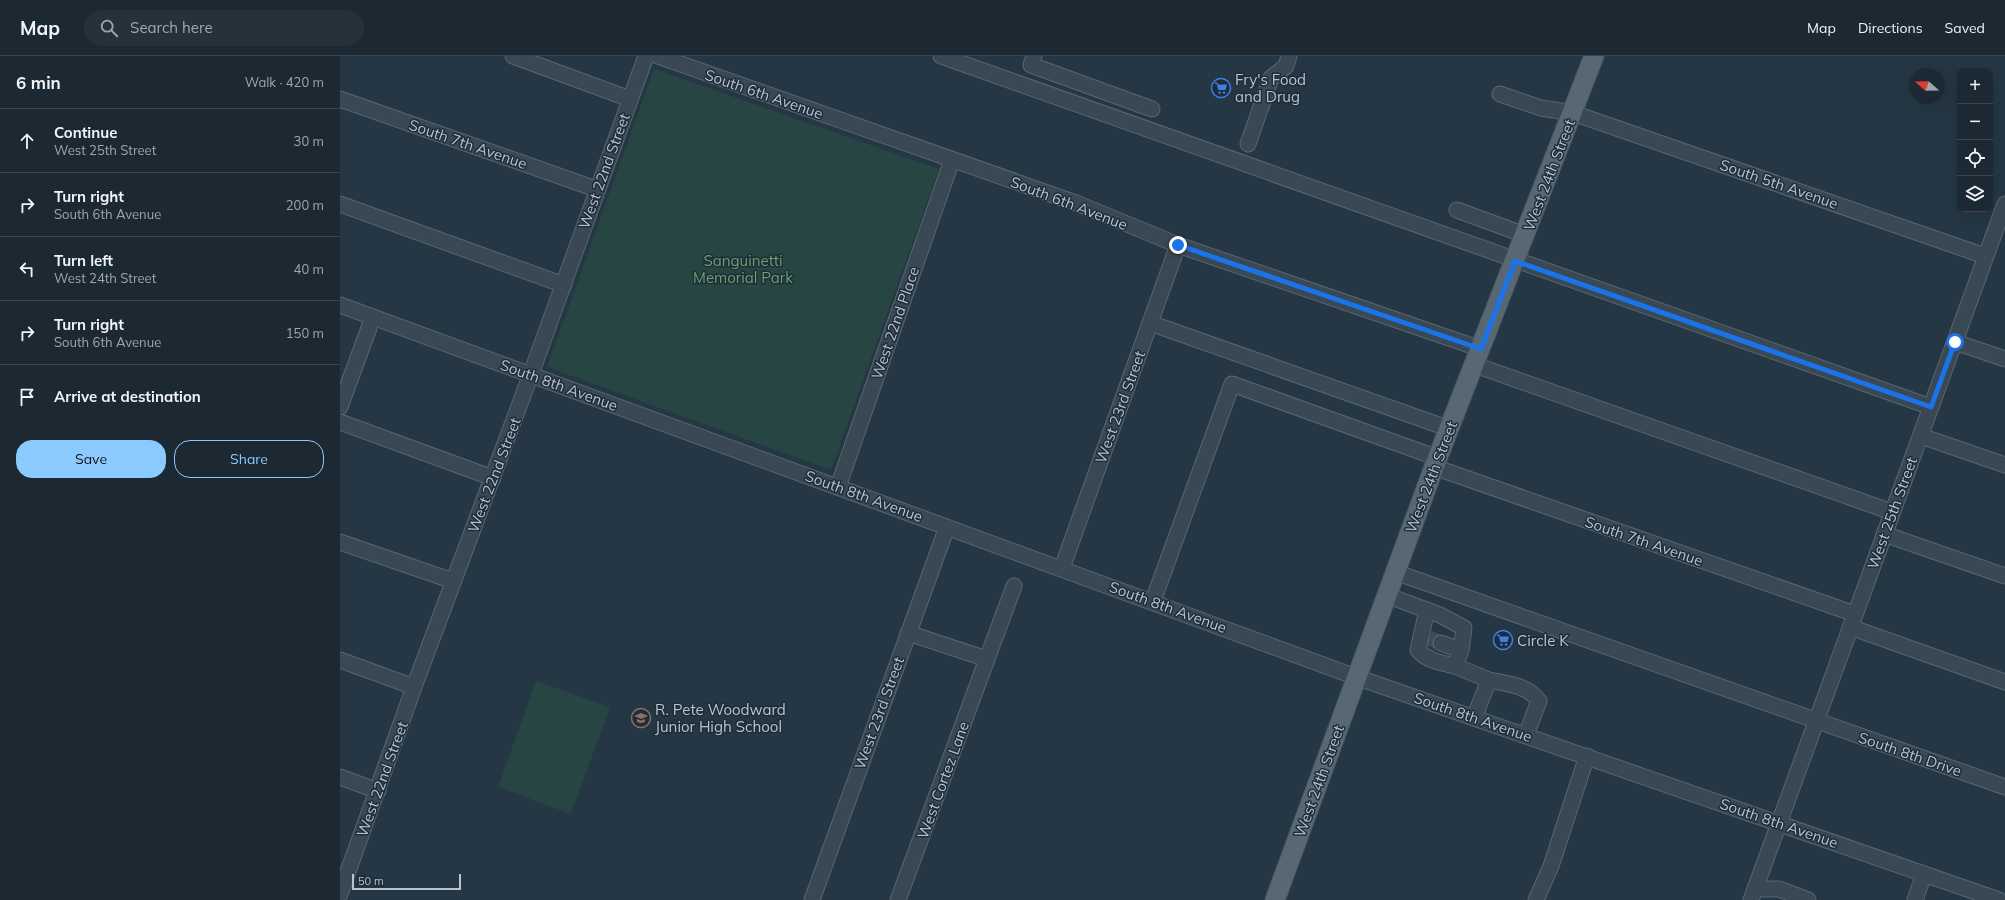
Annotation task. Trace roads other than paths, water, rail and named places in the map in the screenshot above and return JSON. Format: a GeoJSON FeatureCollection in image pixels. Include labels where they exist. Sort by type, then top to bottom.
{"type":"FeatureCollection","features":[{"type":"Feature","properties":{"kind":"main road","name":"West 24th Street"},"geometry":{"type":"LineString","coordinates":[[1275,900],[1386,595],[1594,56]]}},
{"type":"Feature","properties":{"kind":"street"},"geometry":{"type":"LineString","coordinates":[[513,56],[630,99]]}},
{"type":"Feature","properties":{"kind":"street","name":"West 22nd Street"},"geometry":{"type":"LineString","coordinates":[[340,894],[378,792],[414,687],[564,285],[596,189],[646,56]]}},
{"type":"Feature","properties":{"kind":"street","name":"South 6th Avenue"},"geometry":{"type":"LineString","coordinates":[[658,56],[1076,203],[1178,245],[1892,512]]}},
{"type":"Feature","properties":{"kind":"street"},"geometry":{"type":"LineString","coordinates":[[941,56],[1515,261],[1931,407]]}},
{"type":"Feature","properties":{"kind":"street"},"geometry":{"type":"LineString","coordinates":[[1034,56],[1031,65],[1152,109]]}},
{"type":"Feature","properties":{"kind":"street"},"geometry":{"type":"LineString","coordinates":[[1248,144],[1271,78],[1286,66],[1289,56]]}},
{"type":"Feature","properties":{"kind":"street","name":"South 5th Avenue"},"geometry":{"type":"LineString","coordinates":[[1500,94],[1542,108],[1573,113],[1986,256]]}},
{"type":"Feature","properties":{"kind":"street","name":"South 7th Avenue"},"geometry":{"type":"LineString","coordinates":[[340,99],[596,189]]}},
{"type":"Feature","properties":{"kind":"street","name":"West 22nd Place"},"geometry":{"type":"LineString","coordinates":[[838,486],[952,160]]}},
{"type":"Feature","properties":{"kind":"street"},"geometry":{"type":"LineString","coordinates":[[340,204],[564,285]]}},
{"type":"Feature","properties":{"kind":"street","name":"West 25th Street"},"geometry":{"type":"LineString","coordinates":[[1754,894],[1852,621],[2005,204]]}},
{"type":"Feature","properties":{"kind":"street"},"geometry":{"type":"LineString","coordinates":[[1457,210],[1525,235]]}},
{"type":"Feature","properties":{"kind":"street","name":"West 23rd Street"},"geometry":{"type":"LineString","coordinates":[[1062,568],[1178,245]]}},
{"type":"Feature","properties":{"kind":"street","name":"South 8th Avenue"},"geometry":{"type":"LineString","coordinates":[[340,306],[531,374],[946,527],[1153,601],[1356,677],[1999,900]]}},
{"type":"Feature","properties":{"kind":"street"},"geometry":{"type":"LineString","coordinates":[[340,407],[373,317]]}},
{"type":"Feature","properties":{"kind":"street"},"geometry":{"type":"LineString","coordinates":[[1150,323],[1450,429]]}},
{"type":"Feature","properties":{"kind":"street"},"geometry":{"type":"LineString","coordinates":[[1955,342],[2005,360]]}},
{"type":"Feature","properties":{"kind":"street","name":"South 7th Avenue"},"geometry":{"type":"LineString","coordinates":[[1153,601],[1232,384],[1852,621],[2005,682]]}},
{"type":"Feature","properties":{"kind":"street"},"geometry":{"type":"LineString","coordinates":[[340,422],[493,478]]}},
{"type":"Feature","properties":{"kind":"street"},"geometry":{"type":"LineString","coordinates":[[1921,436],[2005,465]]}},
{"type":"Feature","properties":{"kind":"street","name":"West 23rd Street"},"geometry":{"type":"LineString","coordinates":[[812,900],[946,527]]}},
{"type":"Feature","properties":{"kind":"street"},"geometry":{"type":"LineString","coordinates":[[1884,534],[2005,576]]}},
{"type":"Feature","properties":{"kind":"street"},"geometry":{"type":"LineString","coordinates":[[340,542],[453,581]]}},
{"type":"Feature","properties":{"kind":"street","name":"South 8th Drive"},"geometry":{"type":"LineString","coordinates":[[1395,572],[2005,787]]}},
{"type":"Feature","properties":{"kind":"street","name":"West Cortez Lane"},"geometry":{"type":"LineString","coordinates":[[898,900],[1014,586]]}},
{"type":"Feature","properties":{"kind":"street"},"geometry":{"type":"LineString","coordinates":[[1386,595],[1427,610],[1464,628],[1461,650],[1455,666]]}},
{"type":"Feature","properties":{"kind":"street"},"geometry":{"type":"LineString","coordinates":[[1427,610],[1430,639]]}},
{"type":"Feature","properties":{"kind":"street"},"geometry":{"type":"LineString","coordinates":[[908,633],[987,660]]}},
{"type":"Feature","properties":{"kind":"street"},"geometry":{"type":"LineString","coordinates":[[1430,639],[1461,650]]}},
{"type":"Feature","properties":{"kind":"street"},"geometry":{"type":"LineString","coordinates":[[1430,639],[1418,650],[1422,655],[1455,666],[1489,680],[1520,686],[1533,693],[1540,701],[1526,735]]}},
{"type":"Feature","properties":{"kind":"street"},"geometry":{"type":"LineString","coordinates":[[340,660],[414,687]]}},
{"type":"Feature","properties":{"kind":"street"},"geometry":{"type":"LineString","coordinates":[[1474,718],[1489,680]]}},
{"type":"Feature","properties":{"kind":"street"},"geometry":{"type":"LineString","coordinates":[[1536,900],[1551,866],[1587,756]]}},
{"type":"Feature","properties":{"kind":"street"},"geometry":{"type":"LineString","coordinates":[[340,777],[378,792]]}},
{"type":"Feature","properties":{"kind":"street"},"geometry":{"type":"LineString","coordinates":[[1915,900],[1924,874]]}},
{"type":"Feature","properties":{"kind":"street"},"geometry":{"type":"LineString","coordinates":[[1754,894],[1779,889],[1808,900]]}},
{"type":"Feature","properties":{"kind":"tunnel"},"geometry":{"type":"LineString","coordinates":[[1429,638],[1441,643]]}},
{"type":"Feature","properties":{"kind":"place","name":"Fry's Food and Drug"},"geometry":{"type":"Point","coordinates":[1221,88]}},
{"type":"Feature","properties":{"kind":"place","name":"Circle K"},"geometry":{"type":"Point","coordinates":[1503,640]}},
{"type":"Feature","properties":{"kind":"place","name":"R. Pete Woodward Junior High School"},"geometry":{"type":"Point","coordinates":[641,718]}},
{"type":"Feature","properties":{"kind":"park label","name":"Sanguinetti Memorial Park"},"geometry":{"type":"Point","coordinates":[743,268]}}]}
